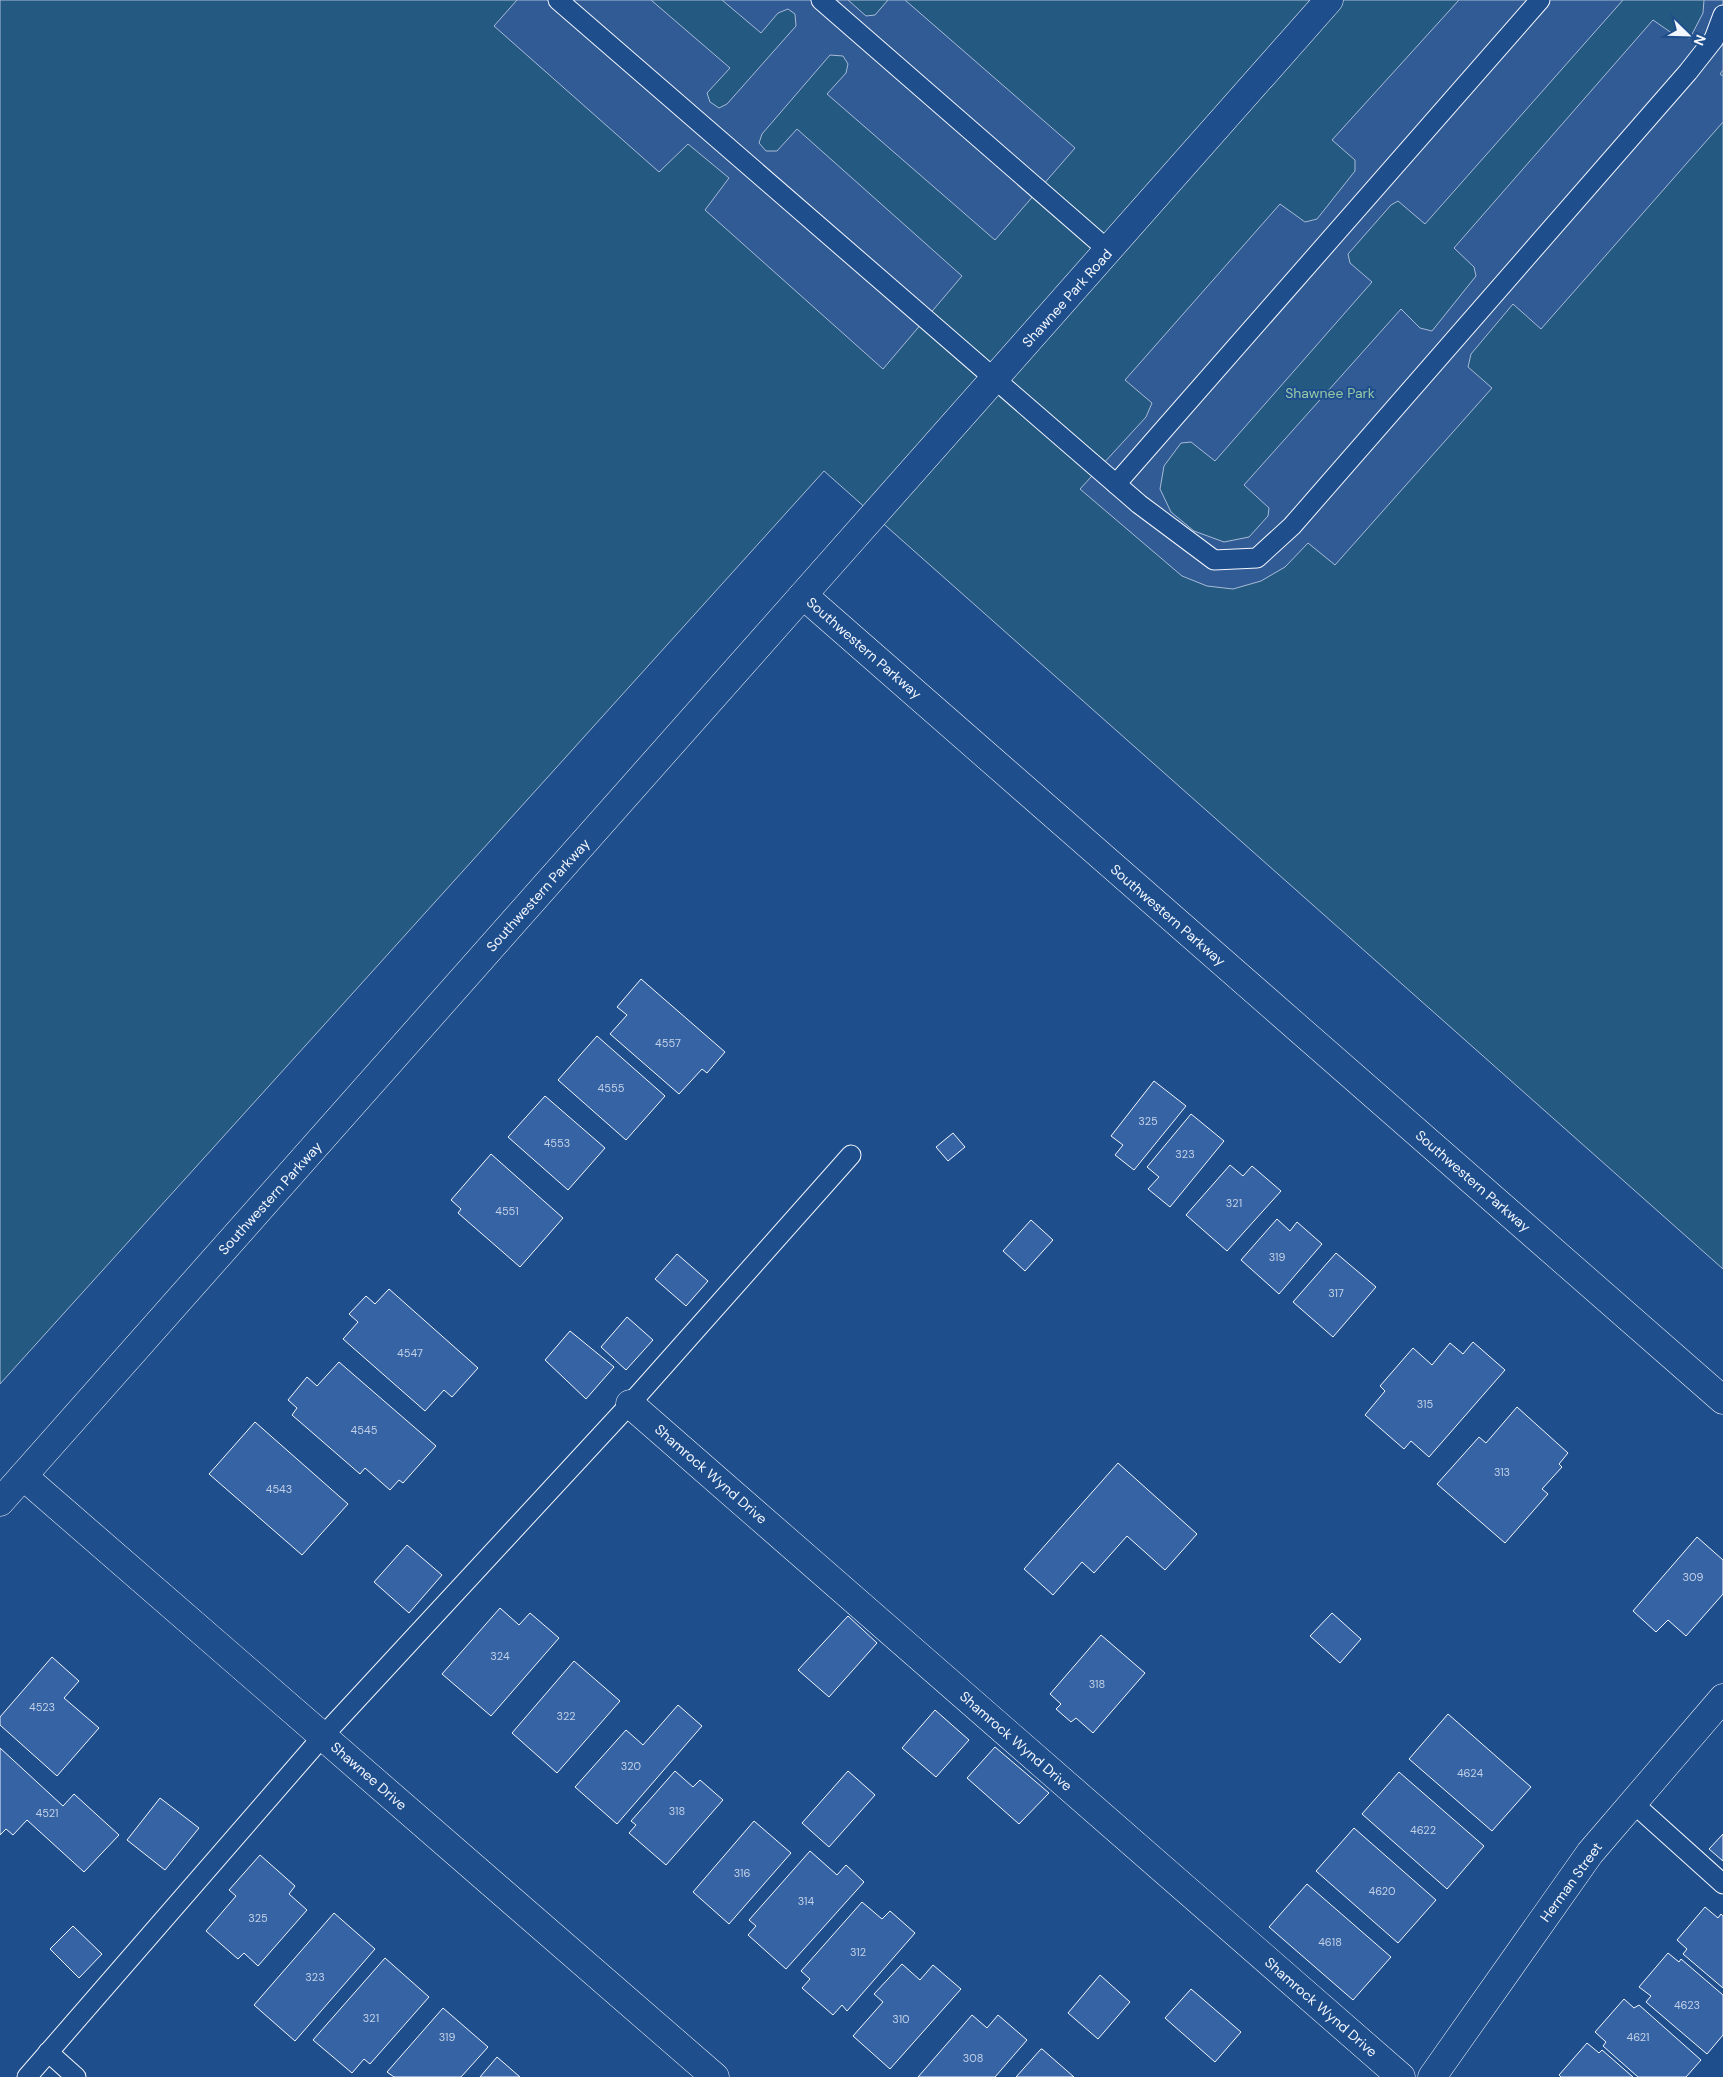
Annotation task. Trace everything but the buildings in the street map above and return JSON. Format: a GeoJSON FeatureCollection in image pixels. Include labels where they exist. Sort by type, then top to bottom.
{"type":"FeatureCollection","features":[{"type":"Feature","properties":{"kind":"street","name":"Shawnee Park Road"},"geometry":{"type":"LineString","coordinates":[[803,595],[1329,0]]}},
{"type":"Feature","properties":{"kind":"street","name":"Southwestern Parkway"},"geometry":{"type":"LineString","coordinates":[[0,1502],[803,595],[1723,1400]]}},
{"type":"Feature","properties":{"kind":"street","name":"Shamrock Wynd Drive"},"geometry":{"type":"LineString","coordinates":[[630,1404],[1401,2077]]}},
{"type":"Feature","properties":{"kind":"street","name":"Shawnee Drive"},"geometry":{"type":"LineString","coordinates":[[23,1476],[715,2077]]}},
{"type":"Feature","properties":{"kind":"street","name":"Herman Street"},"geometry":{"type":"LineString","coordinates":[[1432,2077],[1590,1854],[1723,1698]]}},
{"type":"Feature","properties":{"kind":"lane"},"geometry":{"type":"LineString","coordinates":[[558,0],[1116,484],[1214,560],[1257,558],[1292,526],[1688,72],[1714,39],[1723,15]]}},
{"type":"Feature","properties":{"kind":"lane"},"geometry":{"type":"LineString","coordinates":[[821,0],[1109,251]]}},
{"type":"Feature","properties":{"kind":"lane"},"geometry":{"type":"LineString","coordinates":[[1116,484],[1540,0]]}},
{"type":"Feature","properties":{"kind":"lane"},"geometry":{"type":"LineString","coordinates":[[27,2077],[323,1736],[630,1404],[851,1155]]}},
{"type":"Feature","properties":{"kind":"lane"},"geometry":{"type":"LineString","coordinates":[[1633,1803],[1723,1884]]}},
{"type":"Feature","properties":{"kind":"lane"},"geometry":{"type":"LineString","coordinates":[[48,2052],[76,2077]]}},
{"type":"Feature","properties":{"kind":"green space","name":"Shawnee Park"},"geometry":{"type":"Polygon","coordinates":[[[0,0],[1723,0],[1723,1269],[824,471],[0,1384],[0,0]]]}},
{"type":"Feature","properties":{"kind":"shaded area"},"geometry":{"type":"Polygon","coordinates":[[[517,0],[651,0],[730,68],[707,93],[710,102],[719,108],[727,104],[796,26],[795,14],[788,9],[778,13],[761,33],[722,0],[848,0],[866,16],[875,15],[888,0],[905,0],[1075,148],[995,240],[827,94],[846,73],[848,64],[843,56],[830,55],[762,134],[759,143],[766,151],[777,151],[797,129],[962,276],[883,369],[705,210],[729,178],[688,144],[659,172],[494,26],[517,0]]]}},
{"type":"Feature","properties":{"kind":"shaded area"},"geometry":{"type":"Polygon","coordinates":[[[1459,0],[1623,0],[1425,224],[1398,201],[1391,205],[1348,254],[1350,263],[1372,282],[1215,461],[1191,442],[1181,443],[1164,466],[1160,489],[1171,512],[1194,531],[1224,542],[1249,537],[1268,516],[1269,508],[1244,485],[1401,309],[1420,328],[1432,331],[1476,276],[1474,267],[1454,248],[1653,20],[1676,36],[1690,38],[1703,13],[1704,0],[1723,0],[1723,70],[1720,74],[1723,76],[1723,122],[1541,329],[1513,304],[1471,354],[1468,367],[1492,388],[1335,565],[1308,543],[1285,567],[1261,581],[1233,589],[1207,586],[1182,576],[1080,489],[1146,417],[1152,403],[1125,380],[1280,204],[1305,222],[1317,219],[1355,171],[1355,160],[1332,140],[1459,0]]]}}]}
